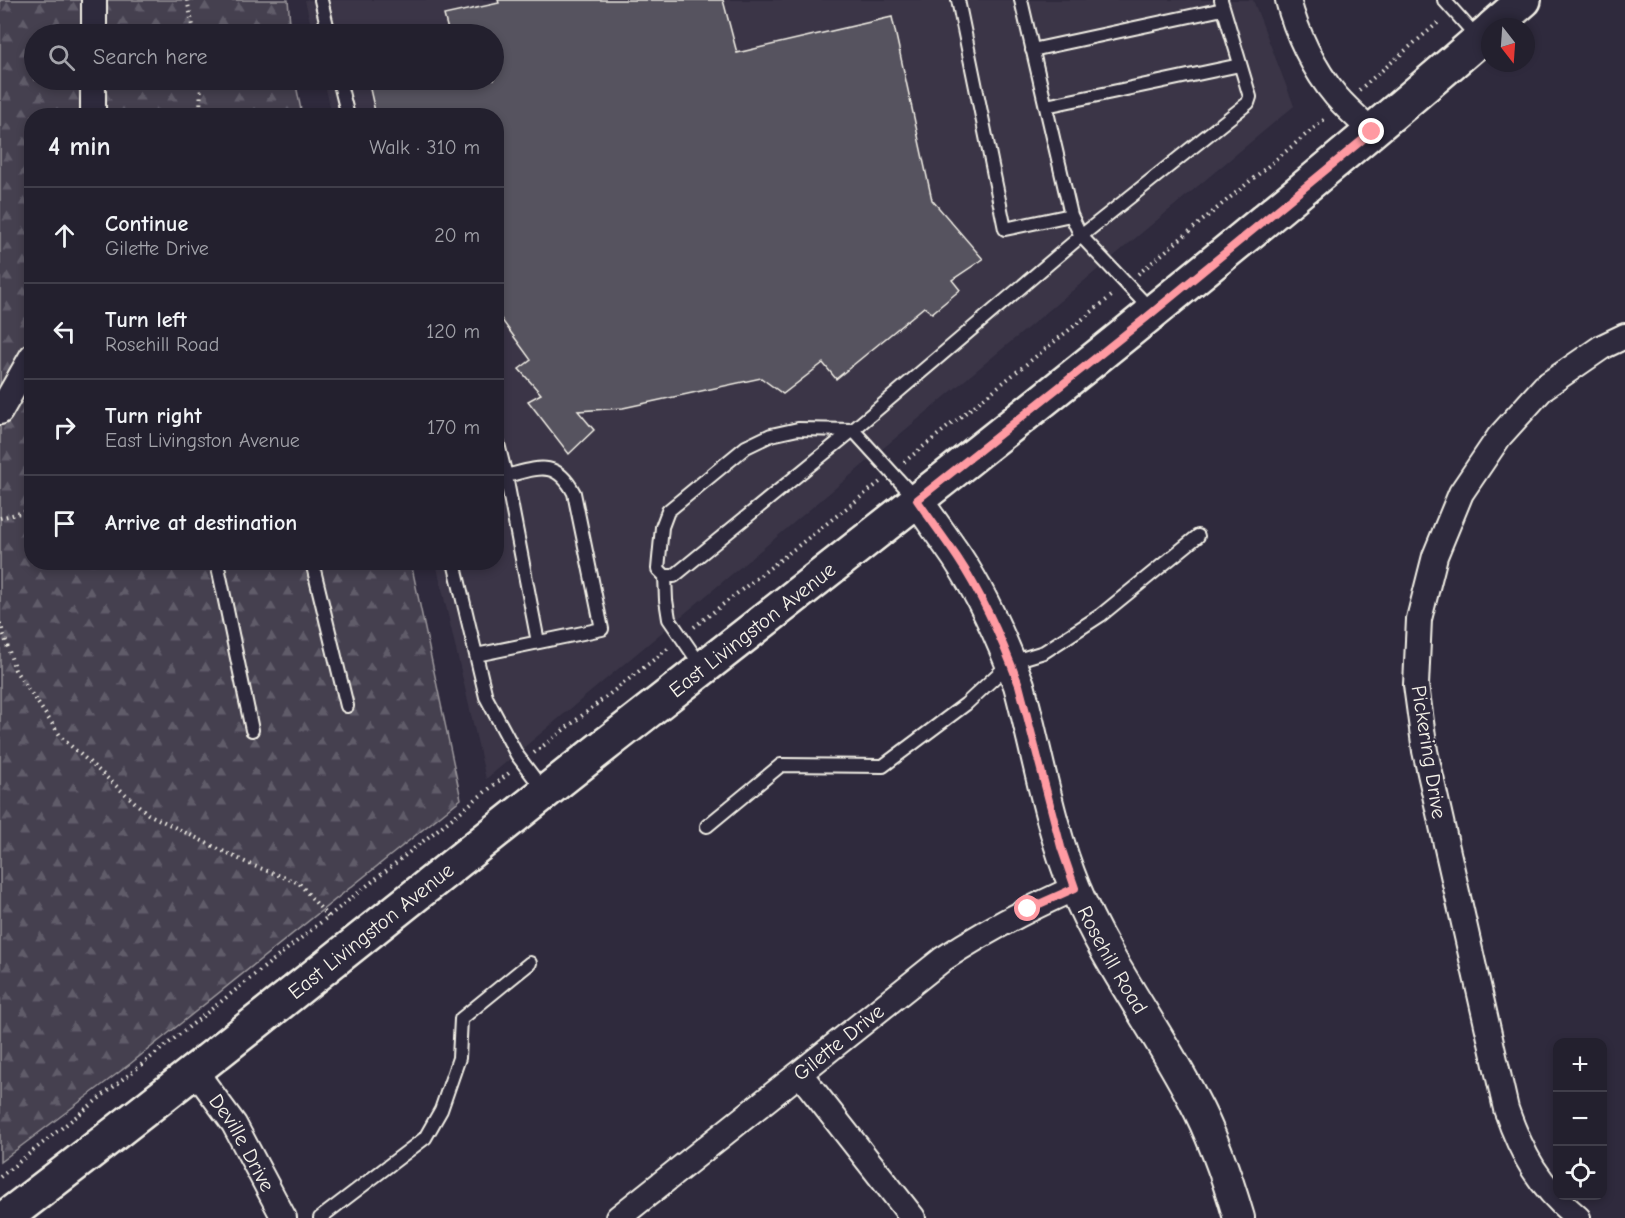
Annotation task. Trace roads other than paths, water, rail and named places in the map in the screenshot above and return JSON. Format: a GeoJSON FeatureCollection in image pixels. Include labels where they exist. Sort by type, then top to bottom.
{"type":"FeatureCollection","features":[{"type":"Feature","properties":{"kind":"main road","name":"East Livingston Avenue"},"geometry":{"type":"LineString","coordinates":[[1503,18],[1524,0]]}},
{"type":"Feature","properties":{"kind":"main road","name":"East Livingston Avenue"},"geometry":{"type":"LineString","coordinates":[[5,1218],[195,1071],[1153,312],[1372,132],[1481,37]]}},
{"type":"Feature","properties":{"kind":"street"},"geometry":{"type":"LineString","coordinates":[[94,0],[94,24]]}},
{"type":"Feature","properties":{"kind":"street"},"geometry":{"type":"LineString","coordinates":[[1288,0],[1302,39],[1318,69],[1335,95],[1372,132]]}},
{"type":"Feature","properties":{"kind":"street"},"geometry":{"type":"LineString","coordinates":[[93,90],[93,108]]}},
{"type":"Feature","properties":{"kind":"street","name":"Pickering Drive"},"geometry":{"type":"LineString","coordinates":[[1578,1218],[1557,1201],[1535,1173],[1518,1143],[1506,1109],[1425,751],[1416,685],[1419,619],[1435,556],[1461,493],[1499,436],[1544,387],[1602,347],[1625,336]]}},
{"type":"Feature","properties":{"kind":"street"},"geometry":{"type":"LineString","coordinates":[[0,412],[24,370]]}},
{"type":"Feature","properties":{"kind":"street","name":"Rosehill Road"},"geometry":{"type":"LineString","coordinates":[[917,500],[958,558],[1011,662],[1061,847],[1075,888],[1134,999],[1194,1099],[1228,1180],[1239,1218]]}},
{"type":"Feature","properties":{"kind":"street","name":"Gilette Drive"},"geometry":{"type":"LineString","coordinates":[[618,1218],[943,959],[983,933],[1075,888]]}},
{"type":"Feature","properties":{"kind":"street","name":"Deville Drive"},"geometry":{"type":"LineString","coordinates":[[195,1071],[234,1124],[284,1218]]}},
{"type":"Feature","properties":{"kind":"street"},"geometry":{"type":"LineString","coordinates":[[800,1074],[913,1218]]}},
{"type":"Feature","properties":{"kind":"lane"},"geometry":{"type":"LineString","coordinates":[[321,0],[327,24]]}},
{"type":"Feature","properties":{"kind":"lane"},"geometry":{"type":"LineString","coordinates":[[958,0],[1005,229],[1071,215]]}},
{"type":"Feature","properties":{"kind":"lane"},"geometry":{"type":"LineString","coordinates":[[1021,0],[1071,215],[1081,236],[1153,312]]}},
{"type":"Feature","properties":{"kind":"lane"},"geometry":{"type":"LineString","coordinates":[[1444,0],[1453,10],[1481,28]]}},
{"type":"Feature","properties":{"kind":"lane"},"geometry":{"type":"LineString","coordinates":[[664,576],[674,576],[853,430],[1081,236],[1245,107],[1250,97],[1222,5],[1032,50]]}},
{"type":"Feature","properties":{"kind":"lane"},"geometry":{"type":"LineString","coordinates":[[1046,106],[1240,65]]}},
{"type":"Feature","properties":{"kind":"lane"},"geometry":{"type":"LineString","coordinates":[[342,90],[346,108]]}},
{"type":"Feature","properties":{"kind":"lane"},"geometry":{"type":"LineString","coordinates":[[703,668],[669,619],[664,576],[658,569],[662,527],[668,511],[746,447],[771,435],[798,429],[853,430],[917,500]]}},
{"type":"Feature","properties":{"kind":"lane"},"geometry":{"type":"LineString","coordinates":[[504,468],[538,642]]}},
{"type":"Feature","properties":{"kind":"lane"},"geometry":{"type":"LineString","coordinates":[[476,655],[602,629],[574,493],[567,479],[555,470],[537,469],[506,476]]}},
{"type":"Feature","properties":{"kind":"lane"},"geometry":{"type":"LineString","coordinates":[[707,826],[781,765],[883,766],[966,704],[1011,662],[1044,652],[1101,615],[1198,536]]}},
{"type":"Feature","properties":{"kind":"lane"},"geometry":{"type":"LineString","coordinates":[[219,570],[252,730]]}},
{"type":"Feature","properties":{"kind":"lane"},"geometry":{"type":"LineString","coordinates":[[314,570],[347,706]]}},
{"type":"Feature","properties":{"kind":"lane"},"geometry":{"type":"LineString","coordinates":[[456,570],[486,697],[522,763],[545,792]]}},
{"type":"Feature","properties":{"kind":"lane"},"geometry":{"type":"LineString","coordinates":[[320,1218],[424,1137],[441,1110],[459,1058],[461,1019],[530,963]]}}]}
